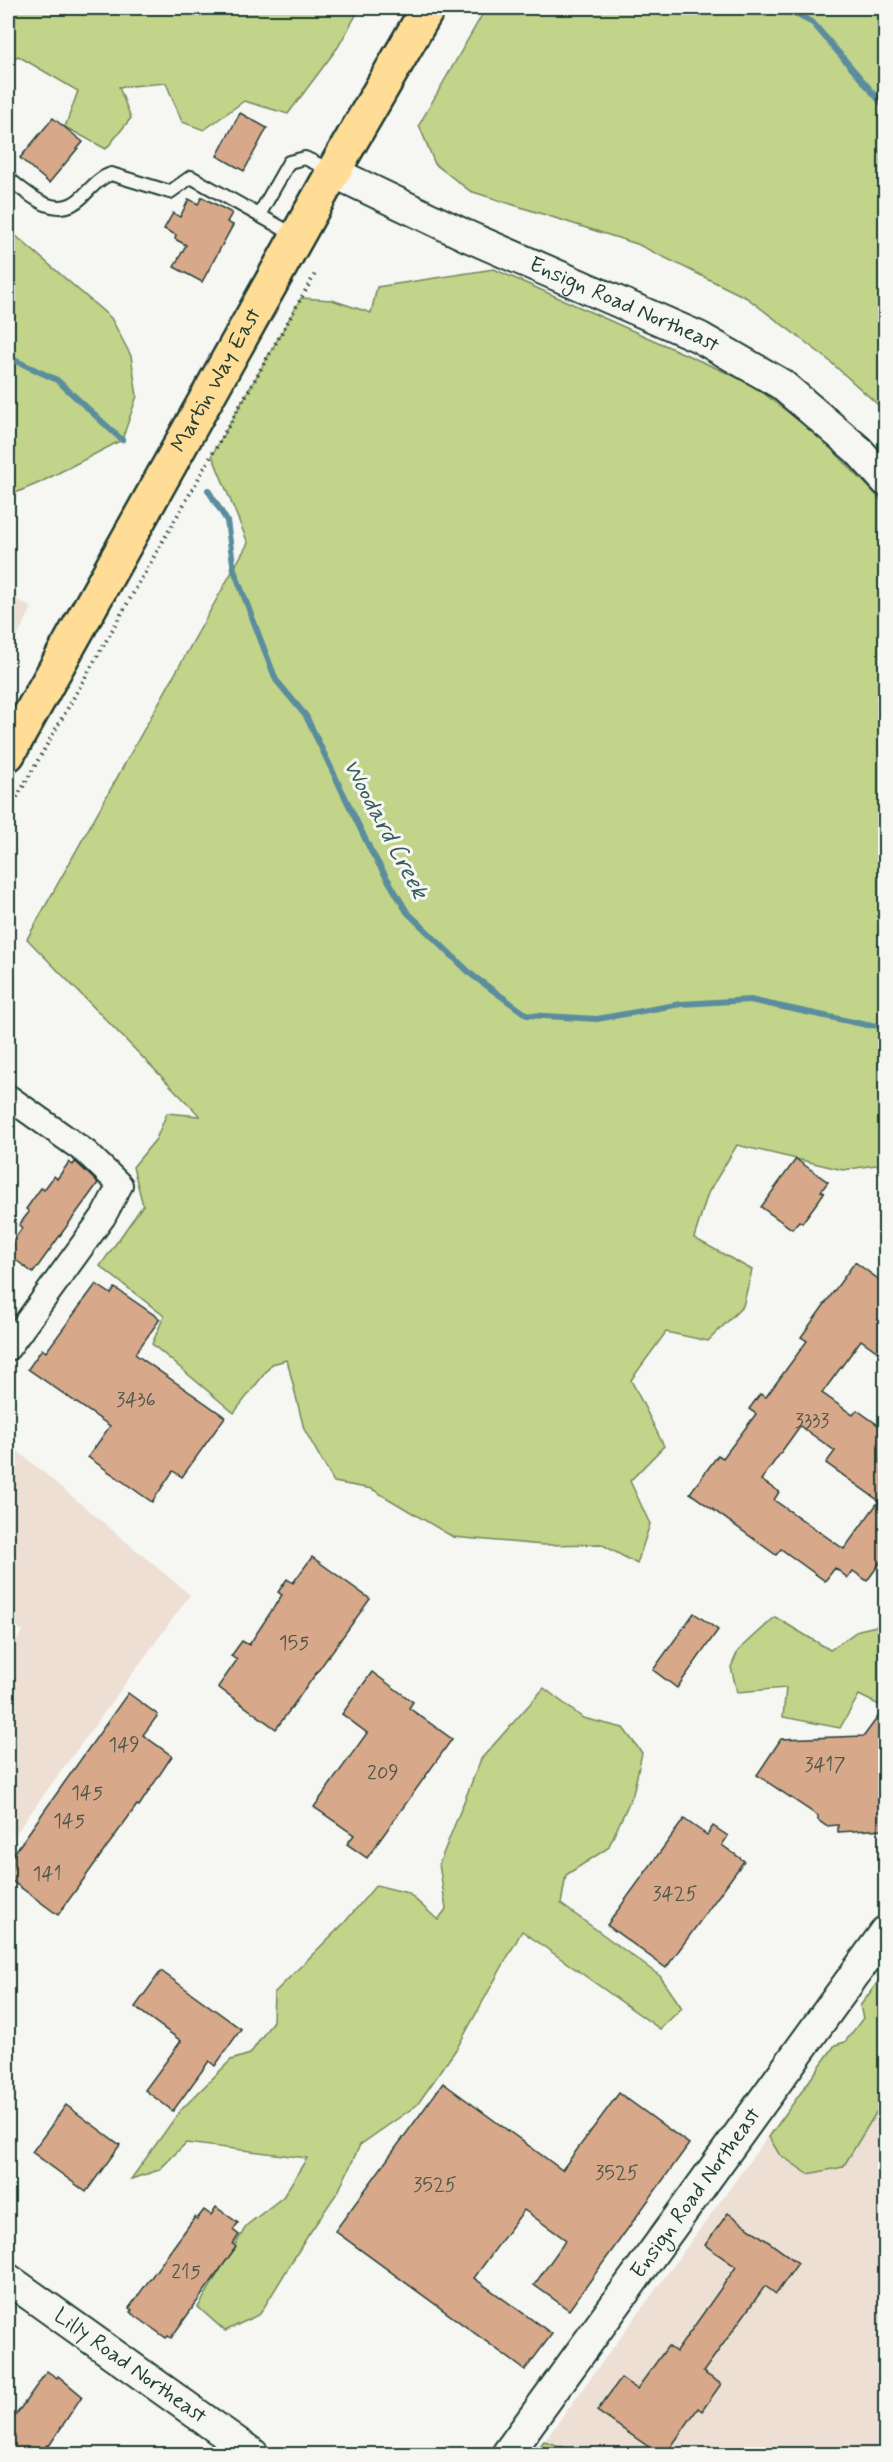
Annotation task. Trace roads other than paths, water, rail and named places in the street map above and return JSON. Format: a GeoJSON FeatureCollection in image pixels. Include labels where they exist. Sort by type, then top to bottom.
{"type":"FeatureCollection","features":[{"type":"Feature","properties":{"kind":"main road","name":"Martin Way East"},"geometry":{"type":"LineString","coordinates":[[8,754],[333,172],[428,8]]}},
{"type":"Feature","properties":{"kind":"street","name":"Ensign Road Northeast"},"geometry":{"type":"LineString","coordinates":[[333,172],[457,231],[699,337],[781,384],[858,450],[885,481]]}},
{"type":"Feature","properties":{"kind":"street"},"geometry":{"type":"LineString","coordinates":[[8,1097],[87,1153],[120,1185],[103,1217],[8,1348]]}},
{"type":"Feature","properties":{"kind":"street","name":"Ensign Road Northeast"},"geometry":{"type":"LineString","coordinates":[[507,2454],[885,1931]]}},
{"type":"Feature","properties":{"kind":"street","name":"Lilly Road Northeast"},"geometry":{"type":"LineString","coordinates":[[8,2279],[253,2454]]}},
{"type":"Feature","properties":{"kind":"lane"},"geometry":{"type":"LineString","coordinates":[[259,215],[288,162],[305,158],[333,172]]}},
{"type":"Feature","properties":{"kind":"lane"},"geometry":{"type":"LineString","coordinates":[[8,178],[47,206],[61,209],[69,208],[103,177],[111,174],[170,192],[191,177],[297,236]]}},
{"type":"Feature","properties":{"kind":"waterway"},"geometry":{"type":"LineString","coordinates":[[718,8],[730,8]]}},
{"type":"Feature","properties":{"kind":"waterway"},"geometry":{"type":"LineString","coordinates":[[784,8],[813,23],[886,108]]}},
{"type":"Feature","properties":{"kind":"waterway","name":"Woodard Creek"},"geometry":{"type":"LineString","coordinates":[[8,357],[57,380],[122,440]]}},
{"type":"Feature","properties":{"kind":"waterway","name":"Woodard Creek"},"geometry":{"type":"LineString","coordinates":[[208,490],[227,521],[234,570],[276,680],[306,716],[371,851],[407,912],[472,975],[527,1015],[597,1019],[681,1004],[750,1000],[867,1025],[886,1026]]}}]}
